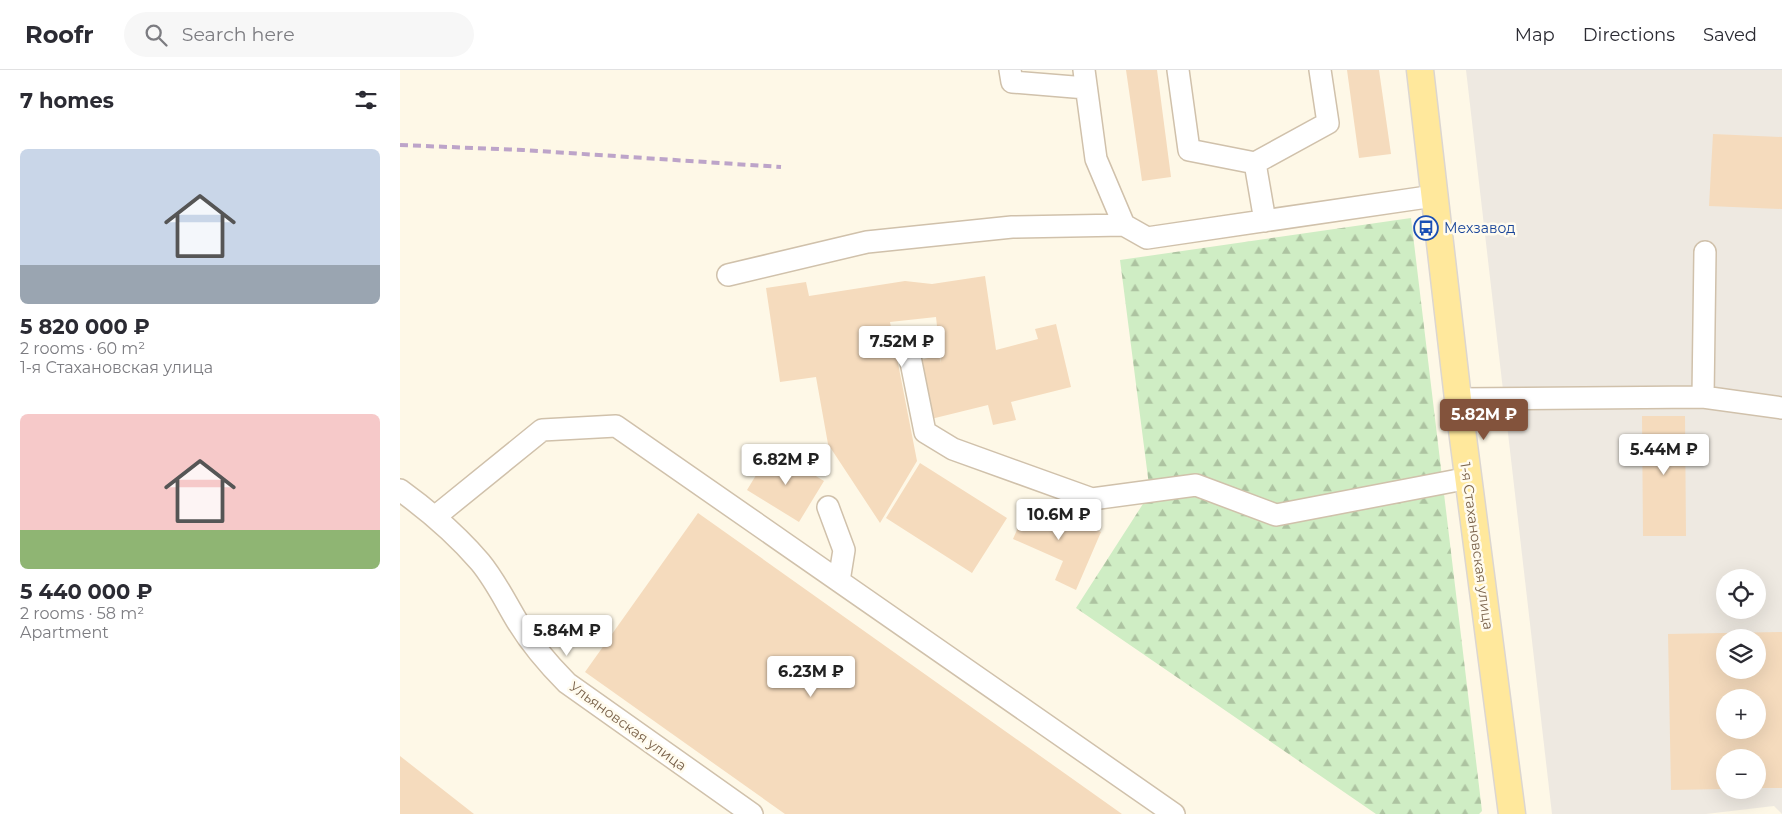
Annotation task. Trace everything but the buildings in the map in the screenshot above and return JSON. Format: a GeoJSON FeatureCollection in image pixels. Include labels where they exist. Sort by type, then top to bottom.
{"type":"FeatureCollection","features":[{"type":"Feature","properties":{"kind":"main road","name":"1-я Стахановская улица"},"geometry":{"type":"LineString","coordinates":[[1420,70],[1458,399],[1512,814]]}},
{"type":"Feature","properties":{"kind":"street"},"geometry":{"type":"LineString","coordinates":[[1010,70],[1012,82],[1085,79],[1096,159],[1124,224]]}},
{"type":"Feature","properties":{"kind":"street"},"geometry":{"type":"LineString","coordinates":[[1178,70],[1189,150],[1255,164],[1328,123],[1320,70]]}},
{"type":"Feature","properties":{"kind":"street"},"geometry":{"type":"LineString","coordinates":[[1255,164],[1264,221]]}},
{"type":"Feature","properties":{"kind":"street"},"geometry":{"type":"LineString","coordinates":[[728,275],[867,242],[1012,227],[1124,224],[1147,238],[1434,196]]}},
{"type":"Feature","properties":{"kind":"street"},"geometry":{"type":"LineString","coordinates":[[1704,397],[1705,252]]}},
{"type":"Feature","properties":{"kind":"street"},"geometry":{"type":"LineString","coordinates":[[908,347],[925,432],[953,449],[1092,499],[1196,485],[1276,515],[1468,478]]}},
{"type":"Feature","properties":{"kind":"street"},"geometry":{"type":"LineString","coordinates":[[1458,399],[1704,397],[1782,408]]}},
{"type":"Feature","properties":{"kind":"street"},"geometry":{"type":"LineString","coordinates":[[436,516],[542,430],[616,426],[1174,814]]}},
{"type":"Feature","properties":{"kind":"street","name":"Ульяновская улица"},"geometry":{"type":"LineString","coordinates":[[400,490],[436,516],[480,562],[502,593],[517,621],[542,658],[567,683],[752,814]]}},
{"type":"Feature","properties":{"kind":"street"},"geometry":{"type":"LineString","coordinates":[[828,507],[844,550],[839,581]]}},
{"type":"Feature","properties":{"kind":"shaded area"},"geometry":{"type":"Polygon","coordinates":[[[1466,70],[1782,70],[1782,814],[1774,806],[1706,814],[1552,814],[1466,70]]]}},
{"type":"Feature","properties":{"kind":"green space"},"geometry":{"type":"Polygon","coordinates":[[[1411,218],[1482,811],[1479,814],[1376,814],[1076,608],[1150,493],[1120,260],[1411,218]]]}},
{"type":"Feature","properties":{"kind":"railway"},"geometry":{"type":"LineString","coordinates":[[400,145],[523,150],[781,167]]}},
{"type":"Feature","properties":{"kind":"place","name":"Мехзавод"},"geometry":{"type":"Point","coordinates":[1426,228]}}]}
